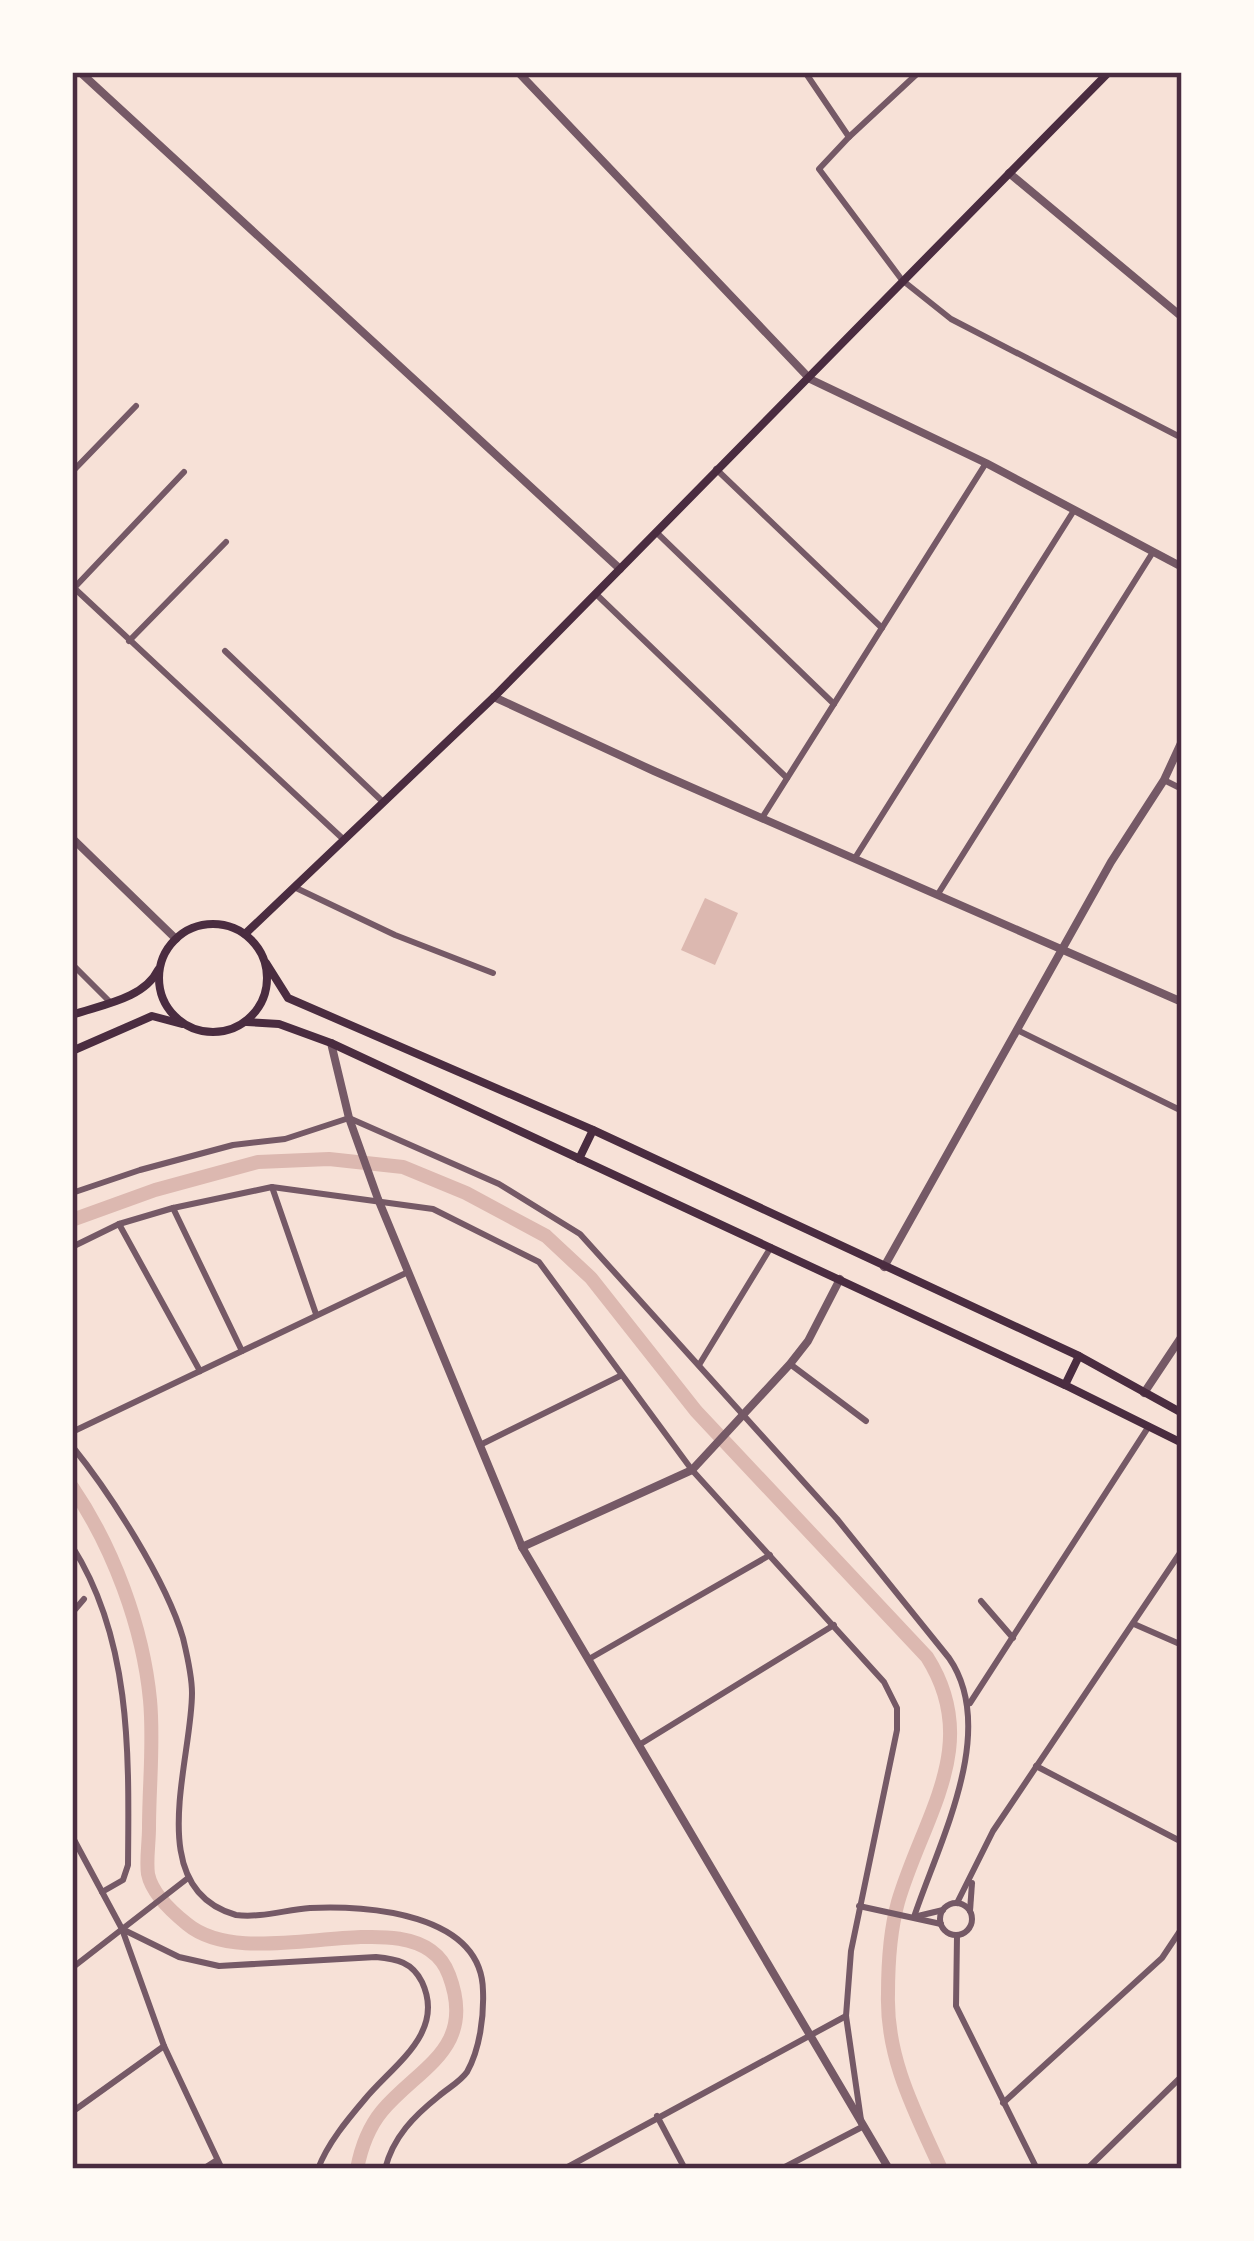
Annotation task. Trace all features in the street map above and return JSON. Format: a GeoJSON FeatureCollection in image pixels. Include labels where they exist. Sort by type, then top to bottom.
{"type":"FeatureCollection","features":[{"type":"Feature","properties":{"kind":"main road"},"geometry":{"type":"LineString","coordinates":[[245,934],[494,697],[1106,73]]}},
{"type":"Feature","properties":{"kind":"main road"},"geometry":{"type":"LineString","coordinates":[[72,1015],[152,982],[176,939],[205,924],[230,926],[245,934],[288,998],[593,1130],[1079,1356],[1182,1413]]}},
{"type":"Feature","properties":{"kind":"main road"},"geometry":{"type":"LineString","coordinates":[[161,963],[164,1000],[189,1027]]}},
{"type":"Feature","properties":{"kind":"main road"},"geometry":{"type":"LineString","coordinates":[[247,1022],[265,996],[266,963]]}},
{"type":"Feature","properties":{"kind":"main road"},"geometry":{"type":"LineString","coordinates":[[72,1051],[152,1016],[219,1032],[247,1022],[279,1024],[331,1043],[840,1279],[1182,1443]]}},
{"type":"Feature","properties":{"kind":"main road"},"geometry":{"type":"LineString","coordinates":[[580,1159],[593,1130]]}},
{"type":"Feature","properties":{"kind":"main road"},"geometry":{"type":"LineString","coordinates":[[1066,1385],[1079,1356]]}},
{"type":"Feature","properties":{"kind":"street"},"geometry":{"type":"LineString","coordinates":[[80,72],[620,568]]}},
{"type":"Feature","properties":{"kind":"street"},"geometry":{"type":"LineString","coordinates":[[518,72],[810,379],[1182,567]]}},
{"type":"Feature","properties":{"kind":"street"},"geometry":{"type":"LineString","coordinates":[[805,72],[849,137]]}},
{"type":"Feature","properties":{"kind":"street"},"geometry":{"type":"LineString","coordinates":[[919,72],[819,169],[902,280],[951,319],[1182,438]]}},
{"type":"Feature","properties":{"kind":"street"},"geometry":{"type":"LineString","coordinates":[[1009,173],[1182,317]]}},
{"type":"Feature","properties":{"kind":"street"},"geometry":{"type":"LineString","coordinates":[[72,472],[136,406]]}},
{"type":"Feature","properties":{"kind":"street"},"geometry":{"type":"LineString","coordinates":[[762,818],[986,464]]}},
{"type":"Feature","properties":{"kind":"street"},"geometry":{"type":"LineString","coordinates":[[716,469],[882,628]]}},
{"type":"Feature","properties":{"kind":"street"},"geometry":{"type":"LineString","coordinates":[[184,472],[73,587],[342,838]]}},
{"type":"Feature","properties":{"kind":"street"},"geometry":{"type":"LineString","coordinates":[[855,858],[1073,512]]}},
{"type":"Feature","properties":{"kind":"street"},"geometry":{"type":"LineString","coordinates":[[656,532],[834,704]]}},
{"type":"Feature","properties":{"kind":"street"},"geometry":{"type":"LineString","coordinates":[[129,641],[226,542]]}},
{"type":"Feature","properties":{"kind":"street"},"geometry":{"type":"LineString","coordinates":[[938,894],[1153,552]]}},
{"type":"Feature","properties":{"kind":"street"},"geometry":{"type":"LineString","coordinates":[[596,594],[787,778]]}},
{"type":"Feature","properties":{"kind":"street"},"geometry":{"type":"LineString","coordinates":[[225,651],[382,801]]}},
{"type":"Feature","properties":{"kind":"street"},"geometry":{"type":"LineString","coordinates":[[494,697],[1182,1002]]}},
{"type":"Feature","properties":{"kind":"street"},"geometry":{"type":"LineString","coordinates":[[884,1267],[1182,741]]}},
{"type":"Feature","properties":{"kind":"street"},"geometry":{"type":"LineString","coordinates":[[1164,780],[1182,789]]}},
{"type":"Feature","properties":{"kind":"street"},"geometry":{"type":"LineString","coordinates":[[72,838],[176,939]]}},
{"type":"Feature","properties":{"kind":"street"},"geometry":{"type":"LineString","coordinates":[[294,887],[395,935],[493,973]]}},
{"type":"Feature","properties":{"kind":"street"},"geometry":{"type":"LineString","coordinates":[[72,964],[110,1001]]}},
{"type":"Feature","properties":{"kind":"street"},"geometry":{"type":"LineString","coordinates":[[1016,1030],[1182,1111]]}},
{"type":"Feature","properties":{"kind":"street"},"geometry":{"type":"LineString","coordinates":[[331,1043],[349,1118],[378,1199],[522,1547],[889,2169]]}},
{"type":"Feature","properties":{"kind":"street"},"geometry":{"type":"LineString","coordinates":[[72,1192],[233,1145],[285,1139],[349,1118],[499,1184],[580,1234],[837,1519],[964,1683],[970,1703],[967,1757],[914,1917]]}},
{"type":"Feature","properties":{"kind":"street"},"geometry":{"type":"LineString","coordinates":[[272,1187],[316,1316]]}},
{"type":"Feature","properties":{"kind":"street"},"geometry":{"type":"LineString","coordinates":[[72,1247],[119,1224],[272,1187],[434,1209],[539,1262],[692,1470],[884,1682],[897,1708],[897,1730],[859,1906],[846,2016],[862,2127]]}},
{"type":"Feature","properties":{"kind":"street"},"geometry":{"type":"LineString","coordinates":[[173,1208],[242,1351]]}},
{"type":"Feature","properties":{"kind":"street"},"geometry":{"type":"LineString","coordinates":[[119,1224],[200,1371]]}},
{"type":"Feature","properties":{"kind":"street"},"geometry":{"type":"LineString","coordinates":[[699,1365],[771,1247]]}},
{"type":"Feature","properties":{"kind":"street"},"geometry":{"type":"LineString","coordinates":[[72,1432],[408,1272]]}},
{"type":"Feature","properties":{"kind":"street"},"geometry":{"type":"LineString","coordinates":[[522,1547],[692,1470],[808,1341],[840,1279]]}},
{"type":"Feature","properties":{"kind":"street"},"geometry":{"type":"LineString","coordinates":[[1144,1393],[1182,1336]]}},
{"type":"Feature","properties":{"kind":"street"},"geometry":{"type":"LineString","coordinates":[[790,1364],[866,1420]]}},
{"type":"Feature","properties":{"kind":"street"},"geometry":{"type":"LineString","coordinates":[[480,1445],[620,1376]]}},
{"type":"Feature","properties":{"kind":"street"},"geometry":{"type":"LineString","coordinates":[[970,1703],[1149,1426]]}},
{"type":"Feature","properties":{"kind":"street"},"geometry":{"type":"LineString","coordinates":[[72,1446],[99,1480],[182,1633],[192,1691],[177,1842],[188,1877],[220,1911],[236,1915],[313,1908],[388,1911],[439,1929],[471,1951],[481,1973],[483,1994],[474,2056],[461,2079],[402,2131],[385,2169]]}},
{"type":"Feature","properties":{"kind":"street"},"geometry":{"type":"LineString","coordinates":[[72,1546],[102,1603],[117,1655],[123,1701],[128,1864],[123,1880],[102,1892]]}},
{"type":"Feature","properties":{"kind":"street"},"geometry":{"type":"LineString","coordinates":[[914,1917],[957,1903],[993,1831],[1182,1550]]}},
{"type":"Feature","properties":{"kind":"street"},"geometry":{"type":"LineString","coordinates":[[586,1660],[771,1555]]}},
{"type":"Feature","properties":{"kind":"street"},"geometry":{"type":"LineString","coordinates":[[72,1613],[84,1599]]}},
{"type":"Feature","properties":{"kind":"street"},"geometry":{"type":"LineString","coordinates":[[981,1601],[1012,1638]]}},
{"type":"Feature","properties":{"kind":"street"},"geometry":{"type":"LineString","coordinates":[[1134,1624],[1182,1645]]}},
{"type":"Feature","properties":{"kind":"street"},"geometry":{"type":"LineString","coordinates":[[639,1745],[834,1625]]}},
{"type":"Feature","properties":{"kind":"street"},"geometry":{"type":"LineString","coordinates":[[1036,1766],[1182,1842]]}},
{"type":"Feature","properties":{"kind":"street"},"geometry":{"type":"LineString","coordinates":[[73,1839],[122,1929],[164,2046],[222,2169]]}},
{"type":"Feature","properties":{"kind":"street"},"geometry":{"type":"LineString","coordinates":[[72,1968],[188,1877]]}},
{"type":"Feature","properties":{"kind":"street"},"geometry":{"type":"LineString","coordinates":[[959,1965],[972,1922],[973,1879]]}},
{"type":"Feature","properties":{"kind":"street"},"geometry":{"type":"LineString","coordinates":[[957,1903],[970,1911]]}},
{"type":"Feature","properties":{"kind":"street"},"geometry":{"type":"LineString","coordinates":[[859,1906],[941,1924],[957,1936],[967,1931]]}},
{"type":"Feature","properties":{"kind":"street"},"geometry":{"type":"LineString","coordinates":[[941,1924],[944,1910]]}},
{"type":"Feature","properties":{"kind":"street"},"geometry":{"type":"LineString","coordinates":[[1003,2103],[1162,1958],[1182,1928]]}},
{"type":"Feature","properties":{"kind":"street"},"geometry":{"type":"LineString","coordinates":[[122,1929],[203,1965],[376,1957],[398,1959],[416,1970],[429,2003],[422,2034],[404,2060],[366,2097],[318,2169]]}},
{"type":"Feature","properties":{"kind":"street"},"geometry":{"type":"LineString","coordinates":[[957,1936],[956,2006],[1037,2169]]}},
{"type":"Feature","properties":{"kind":"street"},"geometry":{"type":"LineString","coordinates":[[564,2169],[846,2016]]}},
{"type":"Feature","properties":{"kind":"street"},"geometry":{"type":"LineString","coordinates":[[72,2112],[164,2046]]}},
{"type":"Feature","properties":{"kind":"street"},"geometry":{"type":"LineString","coordinates":[[1087,2169],[1182,2076]]}},
{"type":"Feature","properties":{"kind":"street"},"geometry":{"type":"LineString","coordinates":[[657,2116],[685,2169]]}},
{"type":"Feature","properties":{"kind":"street"},"geometry":{"type":"LineString","coordinates":[[781,2169],[862,2127]]}},
{"type":"Feature","properties":{"kind":"street"},"geometry":{"type":"LineString","coordinates":[[202,2169],[218,2160]]}},
{"type":"Feature","properties":{"kind":"shaded area"},"geometry":{"type":"Polygon","coordinates":[[[705,898],[738,913],[715,965],[681,950],[705,898]]]}},
{"type":"Feature","properties":{"kind":"waterway"},"geometry":{"type":"LineString","coordinates":[[72,1220],[155,1190],[258,1162],[329,1159],[403,1167],[466,1193],[546,1236],[591,1278],[696,1411],[927,1657],[943,1689],[950,1720],[949,1751],[933,1810],[898,1902],[888,1994],[897,2062],[941,2169]]}},
{"type":"Feature","properties":{"kind":"waterway"},"geometry":{"type":"LineString","coordinates":[[72,1487],[113,1562],[141,1644],[151,1716],[147,1869],[158,1895],[187,1924],[216,1939],[252,1944],[370,1937],[405,1940],[432,1951],[449,1975],[456,2000],[450,2039],[377,2118],[357,2169]]}}]}
